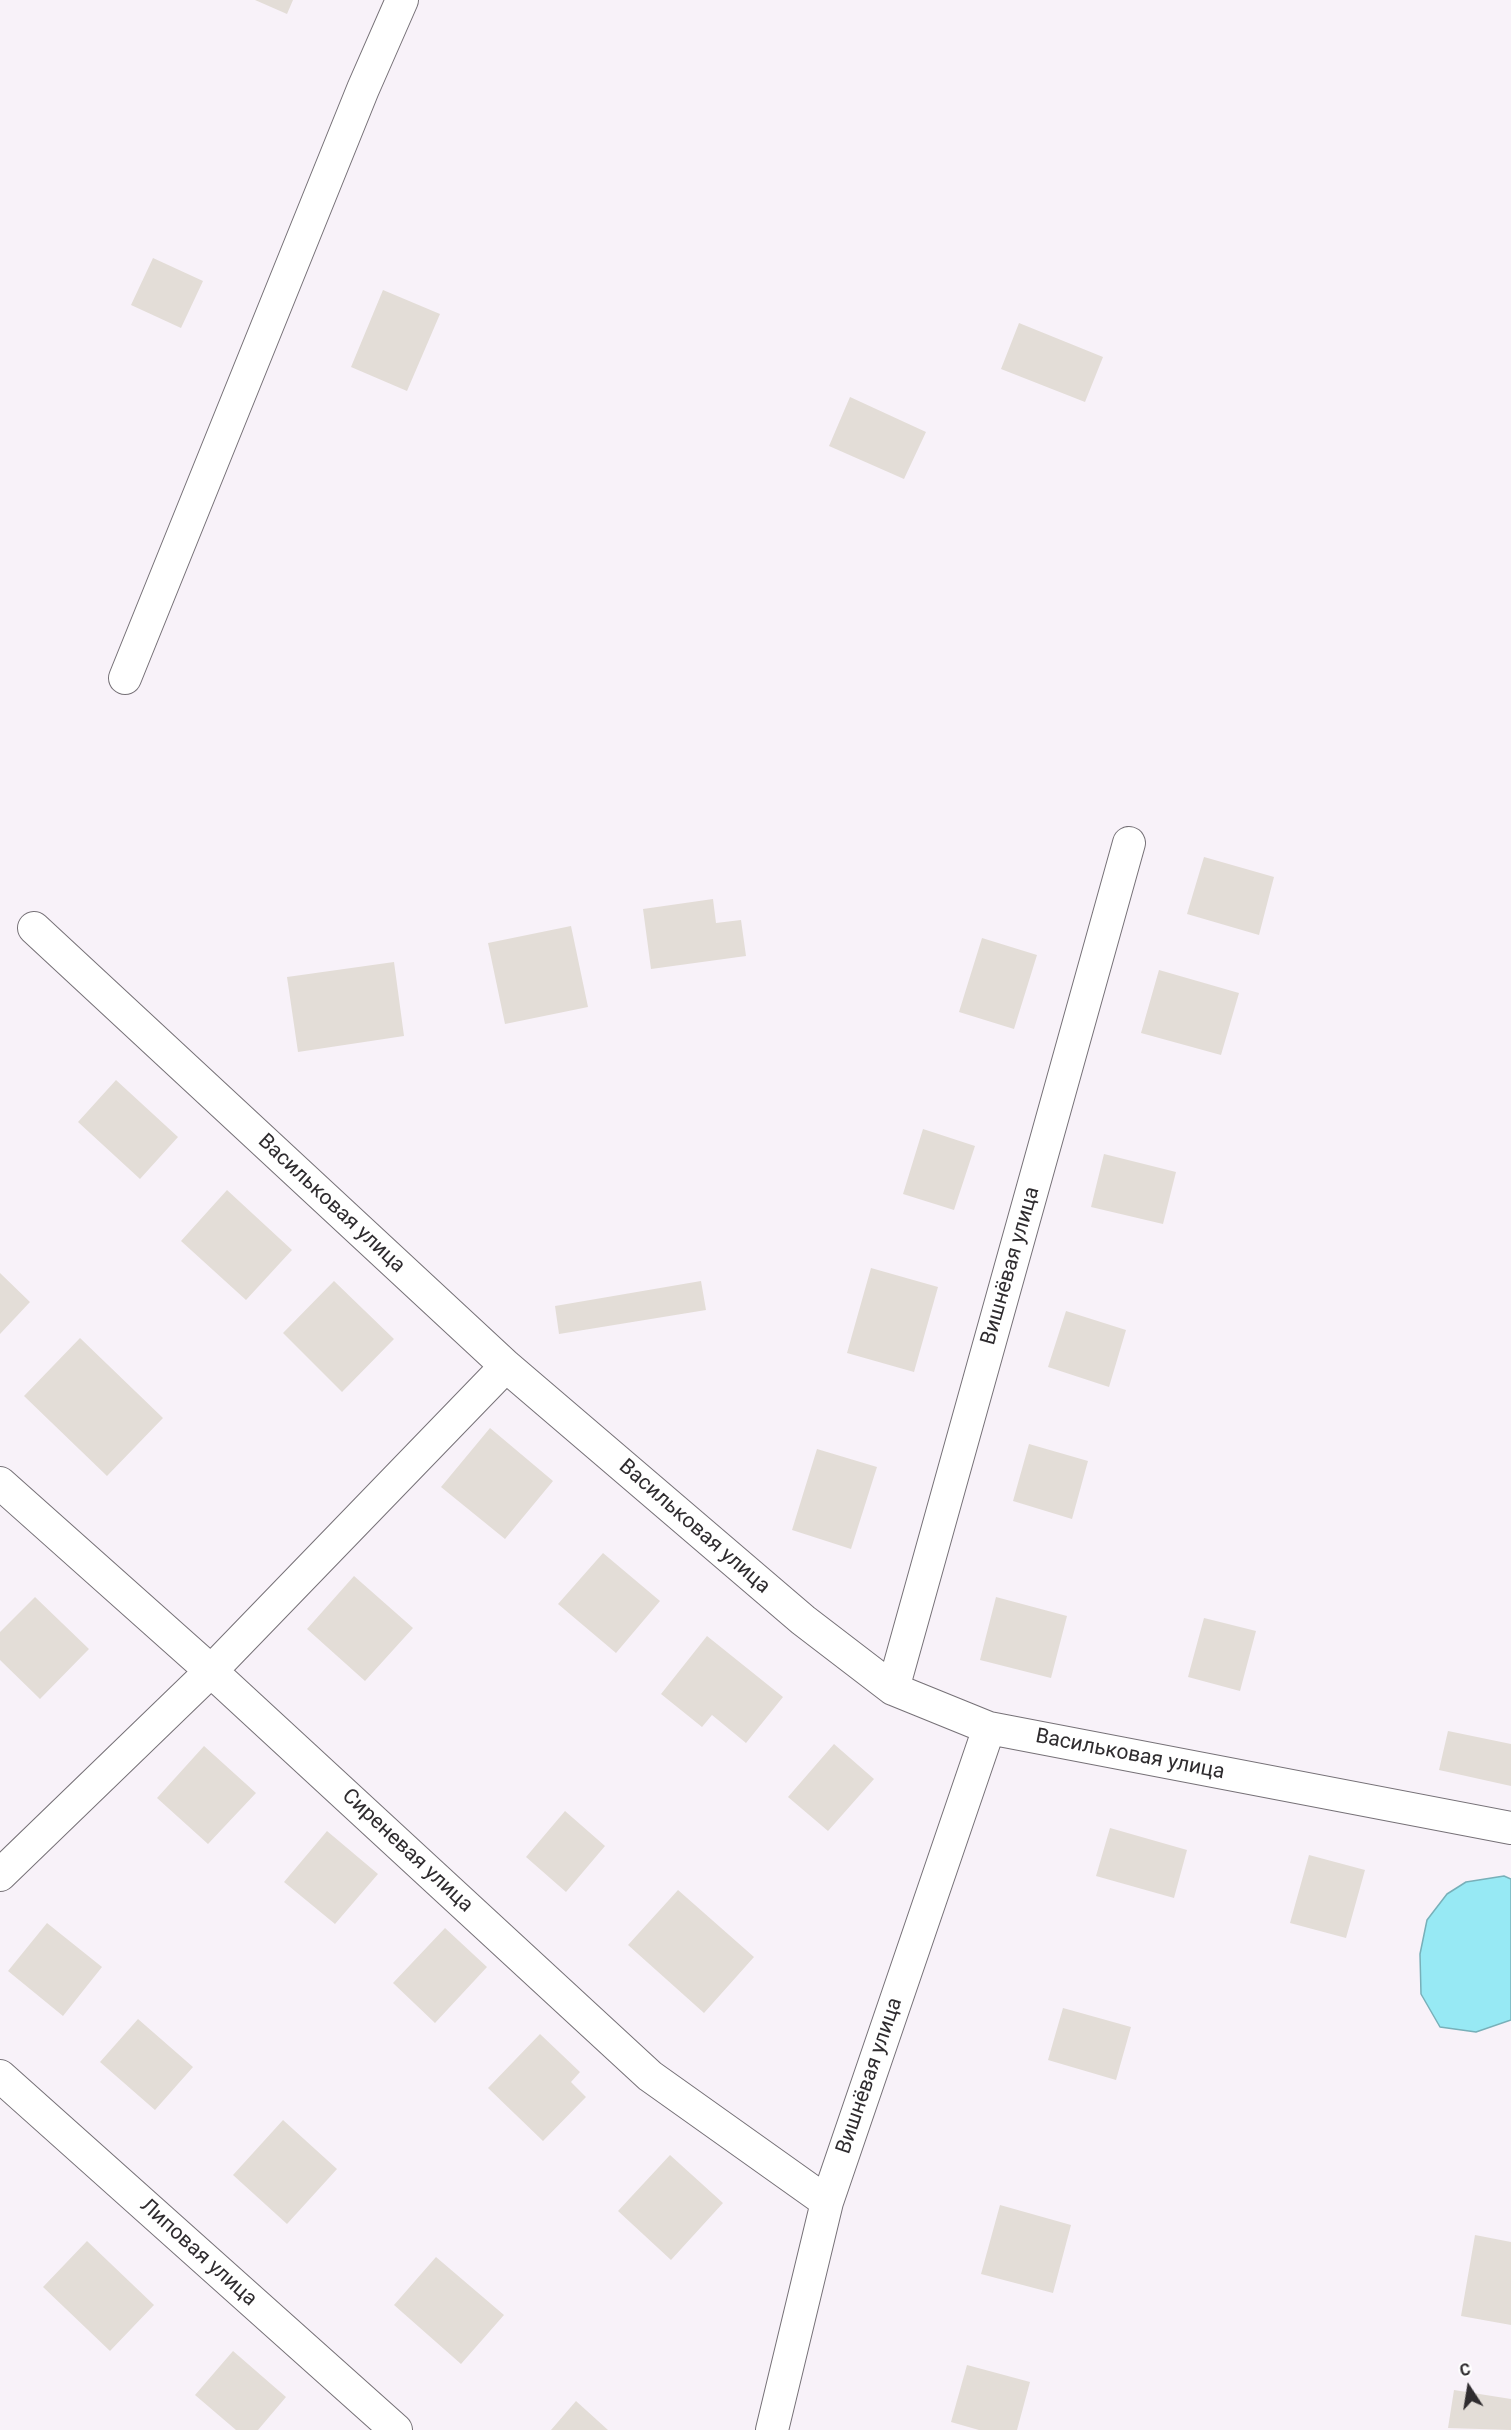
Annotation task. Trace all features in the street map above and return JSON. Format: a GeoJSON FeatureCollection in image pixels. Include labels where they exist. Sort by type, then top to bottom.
{"type":"FeatureCollection","features":[{"type":"Feature","properties":{"kind":"street"},"geometry":{"type":"LineString","coordinates":[[125,678],[363,89],[402,0]]}},
{"type":"Feature","properties":{"kind":"street","name":"Вишнёвая улица"},"geometry":{"type":"LineString","coordinates":[[893,1689],[1129,843]]}},
{"type":"Feature","properties":{"kind":"street","name":"Васильковая улица"},"geometry":{"type":"LineString","coordinates":[[34,928],[506,1366],[803,1620],[893,1689],[988,1728],[1511,1828]]}},
{"type":"Feature","properties":{"kind":"street"},"geometry":{"type":"LineString","coordinates":[[0,1875],[211,1671],[506,1366]]}},
{"type":"Feature","properties":{"kind":"street","name":"Сиреневая улица"},"geometry":{"type":"LineString","coordinates":[[0,1483],[211,1671],[650,2076],[827,2202]]}},
{"type":"Feature","properties":{"kind":"street","name":"Вишнёвая улица"},"geometry":{"type":"LineString","coordinates":[[772,2430],[827,2202],[988,1728]]}},
{"type":"Feature","properties":{"kind":"street","name":"Липовая улица"},"geometry":{"type":"LineString","coordinates":[[0,2076],[396,2430]]}},
{"type":"Feature","properties":{"kind":"water"},"geometry":{"type":"Polygon","coordinates":[[[1504,1876],[1511,1879],[1511,2020],[1476,2032],[1440,2027],[1421,1994],[1420,1954],[1427,1920],[1447,1894],[1466,1882],[1504,1876]]]}},
{"type":"Feature","properties":{"kind":"building"},"geometry":{"type":"Polygon","coordinates":[[[255,0],[293,0],[287,14],[255,0]]]}},
{"type":"Feature","properties":{"kind":"building"},"geometry":{"type":"Polygon","coordinates":[[[153,258],[203,281],[181,328],[131,305],[153,258]]]}},
{"type":"Feature","properties":{"kind":"building"},"geometry":{"type":"Polygon","coordinates":[[[383,290],[440,314],[407,391],[351,367],[383,290]]]}},
{"type":"Feature","properties":{"kind":"building"},"geometry":{"type":"Polygon","coordinates":[[[1019,323],[1103,357],[1085,402],[1001,369],[1019,323]]]}},
{"type":"Feature","properties":{"kind":"building"},"geometry":{"type":"Polygon","coordinates":[[[850,397],[926,432],[904,479],[829,446],[850,397]]]}},
{"type":"Feature","properties":{"kind":"building"},"geometry":{"type":"Polygon","coordinates":[[[1204,857],[1274,877],[1259,935],[1187,914],[1204,857]]]}},
{"type":"Feature","properties":{"kind":"building"},"geometry":{"type":"Polygon","coordinates":[[[713,899],[716,923],[741,920],[746,956],[651,969],[643,909],[713,899]]]}},
{"type":"Feature","properties":{"kind":"building"},"geometry":{"type":"Polygon","coordinates":[[[571,926],[588,1007],[505,1024],[488,943],[571,926]]]}},
{"type":"Feature","properties":{"kind":"building"},"geometry":{"type":"Polygon","coordinates":[[[982,938],[1037,955],[1014,1029],[959,1012],[982,938]]]}},
{"type":"Feature","properties":{"kind":"building"},"geometry":{"type":"Polygon","coordinates":[[[394,962],[404,1036],[298,1052],[287,977],[394,962]]]}},
{"type":"Feature","properties":{"kind":"building"},"geometry":{"type":"Polygon","coordinates":[[[1159,970],[1239,993],[1221,1055],[1141,1033],[1159,970]]]}},
{"type":"Feature","properties":{"kind":"building"},"geometry":{"type":"Polygon","coordinates":[[[116,1080],[178,1137],[140,1179],[78,1122],[116,1080]]]}},
{"type":"Feature","properties":{"kind":"building"},"geometry":{"type":"Polygon","coordinates":[[[923,1129],[975,1146],[954,1210],[903,1194],[923,1129]]]}},
{"type":"Feature","properties":{"kind":"building"},"geometry":{"type":"Polygon","coordinates":[[[1104,1154],[1176,1172],[1163,1224],[1091,1207],[1104,1154]]]}},
{"type":"Feature","properties":{"kind":"building"},"geometry":{"type":"Polygon","coordinates":[[[227,1190],[292,1250],[246,1300],[181,1241],[227,1190]]]}},
{"type":"Feature","properties":{"kind":"building"},"geometry":{"type":"Polygon","coordinates":[[[871,1268],[938,1287],[914,1372],[847,1353],[871,1268]]]}},
{"type":"Feature","properties":{"kind":"building"},"geometry":{"type":"Polygon","coordinates":[[[0,1273],[30,1302],[0,1334],[0,1273]]]}},
{"type":"Feature","properties":{"kind":"building"},"geometry":{"type":"Polygon","coordinates":[[[334,1281],[394,1339],[342,1392],[283,1333],[334,1281]]]}},
{"type":"Feature","properties":{"kind":"building"},"geometry":{"type":"Polygon","coordinates":[[[701,1281],[706,1310],[559,1334],[555,1306],[701,1281]]]}},
{"type":"Feature","properties":{"kind":"building"},"geometry":{"type":"Polygon","coordinates":[[[1066,1311],[1126,1330],[1109,1387],[1048,1367],[1066,1311]]]}},
{"type":"Feature","properties":{"kind":"building"},"geometry":{"type":"Polygon","coordinates":[[[80,1338],[163,1418],[107,1476],[24,1396],[80,1338]]]}},
{"type":"Feature","properties":{"kind":"building"},"geometry":{"type":"Polygon","coordinates":[[[490,1428],[553,1481],[505,1539],[441,1487],[490,1428]]]}},
{"type":"Feature","properties":{"kind":"building"},"geometry":{"type":"Polygon","coordinates":[[[1029,1444],[1088,1461],[1072,1519],[1013,1501],[1029,1444]]]}},
{"type":"Feature","properties":{"kind":"building"},"geometry":{"type":"Polygon","coordinates":[[[817,1449],[877,1467],[851,1549],[792,1530],[817,1449]]]}},
{"type":"Feature","properties":{"kind":"building"},"geometry":{"type":"Polygon","coordinates":[[[603,1553],[660,1601],[616,1653],[558,1604],[603,1553]]]}},
{"type":"Feature","properties":{"kind":"building"},"geometry":{"type":"Polygon","coordinates":[[[354,1576],[413,1628],[365,1681],[307,1629],[354,1576]]]}},
{"type":"Feature","properties":{"kind":"building"},"geometry":{"type":"Polygon","coordinates":[[[35,1597],[89,1649],[40,1699],[0,1660],[0,1632],[35,1597]]]}},
{"type":"Feature","properties":{"kind":"building"},"geometry":{"type":"Polygon","coordinates":[[[996,1597],[1067,1616],[1051,1678],[980,1660],[996,1597]]]}},
{"type":"Feature","properties":{"kind":"building"},"geometry":{"type":"Polygon","coordinates":[[[1204,1618],[1256,1631],[1240,1691],[1188,1677],[1204,1618]]]}},
{"type":"Feature","properties":{"kind":"building"},"geometry":{"type":"Polygon","coordinates":[[[707,1636],[783,1697],[746,1743],[712,1715],[702,1727],[661,1694],[707,1636]]]}},
{"type":"Feature","properties":{"kind":"building"},"geometry":{"type":"Polygon","coordinates":[[[1448,1731],[1511,1744],[1511,1786],[1439,1770],[1448,1731]]]}},
{"type":"Feature","properties":{"kind":"building"},"geometry":{"type":"Polygon","coordinates":[[[834,1744],[874,1779],[828,1831],[788,1797],[834,1744]]]}},
{"type":"Feature","properties":{"kind":"building"},"geometry":{"type":"Polygon","coordinates":[[[204,1746],[256,1793],[208,1844],[157,1798],[204,1746]]]}},
{"type":"Feature","properties":{"kind":"building"},"geometry":{"type":"Polygon","coordinates":[[[565,1811],[605,1846],[566,1892],[526,1857],[565,1811]]]}},
{"type":"Feature","properties":{"kind":"building"},"geometry":{"type":"Polygon","coordinates":[[[1110,1828],[1187,1850],[1174,1898],[1096,1876],[1110,1828]]]}},
{"type":"Feature","properties":{"kind":"building"},"geometry":{"type":"Polygon","coordinates":[[[327,1831],[378,1874],[335,1924],[284,1882],[327,1831]]]}},
{"type":"Feature","properties":{"kind":"building"},"geometry":{"type":"Polygon","coordinates":[[[1309,1855],[1365,1870],[1346,1938],[1290,1923],[1309,1855]]]}},
{"type":"Feature","properties":{"kind":"building"},"geometry":{"type":"Polygon","coordinates":[[[678,1890],[754,1957],[704,2013],[628,1945],[678,1890]]]}},
{"type":"Feature","properties":{"kind":"building"},"geometry":{"type":"Polygon","coordinates":[[[47,1923],[102,1967],[63,2016],[8,1971],[47,1923]]]}},
{"type":"Feature","properties":{"kind":"building"},"geometry":{"type":"Polygon","coordinates":[[[445,1928],[487,1967],[435,2023],[393,1983],[445,1928]]]}},
{"type":"Feature","properties":{"kind":"building"},"geometry":{"type":"Polygon","coordinates":[[[1063,2008],[1131,2027],[1116,2080],[1048,2060],[1063,2008]]]}},
{"type":"Feature","properties":{"kind":"building"},"geometry":{"type":"Polygon","coordinates":[[[138,2019],[193,2067],[155,2110],[100,2062],[138,2019]]]}},
{"type":"Feature","properties":{"kind":"building"},"geometry":{"type":"Polygon","coordinates":[[[540,2034],[580,2072],[571,2082],[586,2097],[543,2141],[488,2088],[540,2034]]]}},
{"type":"Feature","properties":{"kind":"building"},"geometry":{"type":"Polygon","coordinates":[[[283,2120],[337,2169],[287,2224],[233,2175],[283,2120]]]}},
{"type":"Feature","properties":{"kind":"building"},"geometry":{"type":"Polygon","coordinates":[[[670,2155],[723,2203],[671,2260],[618,2211],[670,2155]]]}},
{"type":"Feature","properties":{"kind":"building"},"geometry":{"type":"Polygon","coordinates":[[[1000,2205],[1071,2225],[1053,2293],[981,2274],[1000,2205]]]}},
{"type":"Feature","properties":{"kind":"building"},"geometry":{"type":"Polygon","coordinates":[[[1475,2235],[1511,2242],[1511,2325],[1461,2316],[1475,2235]]]}},
{"type":"Feature","properties":{"kind":"building"},"geometry":{"type":"Polygon","coordinates":[[[87,2241],[154,2305],[110,2351],[43,2287],[87,2241]]]}},
{"type":"Feature","properties":{"kind":"building"},"geometry":{"type":"Polygon","coordinates":[[[436,2257],[504,2315],[461,2364],[394,2305],[436,2257]]]}},
{"type":"Feature","properties":{"kind":"building"},"geometry":{"type":"Polygon","coordinates":[[[233,2351],[286,2397],[258,2430],[236,2430],[195,2395],[233,2351]]]}},
{"type":"Feature","properties":{"kind":"building"},"geometry":{"type":"Polygon","coordinates":[[[967,2365],[1030,2382],[1017,2430],[979,2430],[951,2422],[967,2365]]]}},
{"type":"Feature","properties":{"kind":"building"},"geometry":{"type":"Polygon","coordinates":[[[1454,2390],[1511,2399],[1511,2430],[1448,2428],[1454,2390]]]}},
{"type":"Feature","properties":{"kind":"building"},"geometry":{"type":"Polygon","coordinates":[[[576,2401],[608,2430],[551,2430],[576,2401]]]}}]}
